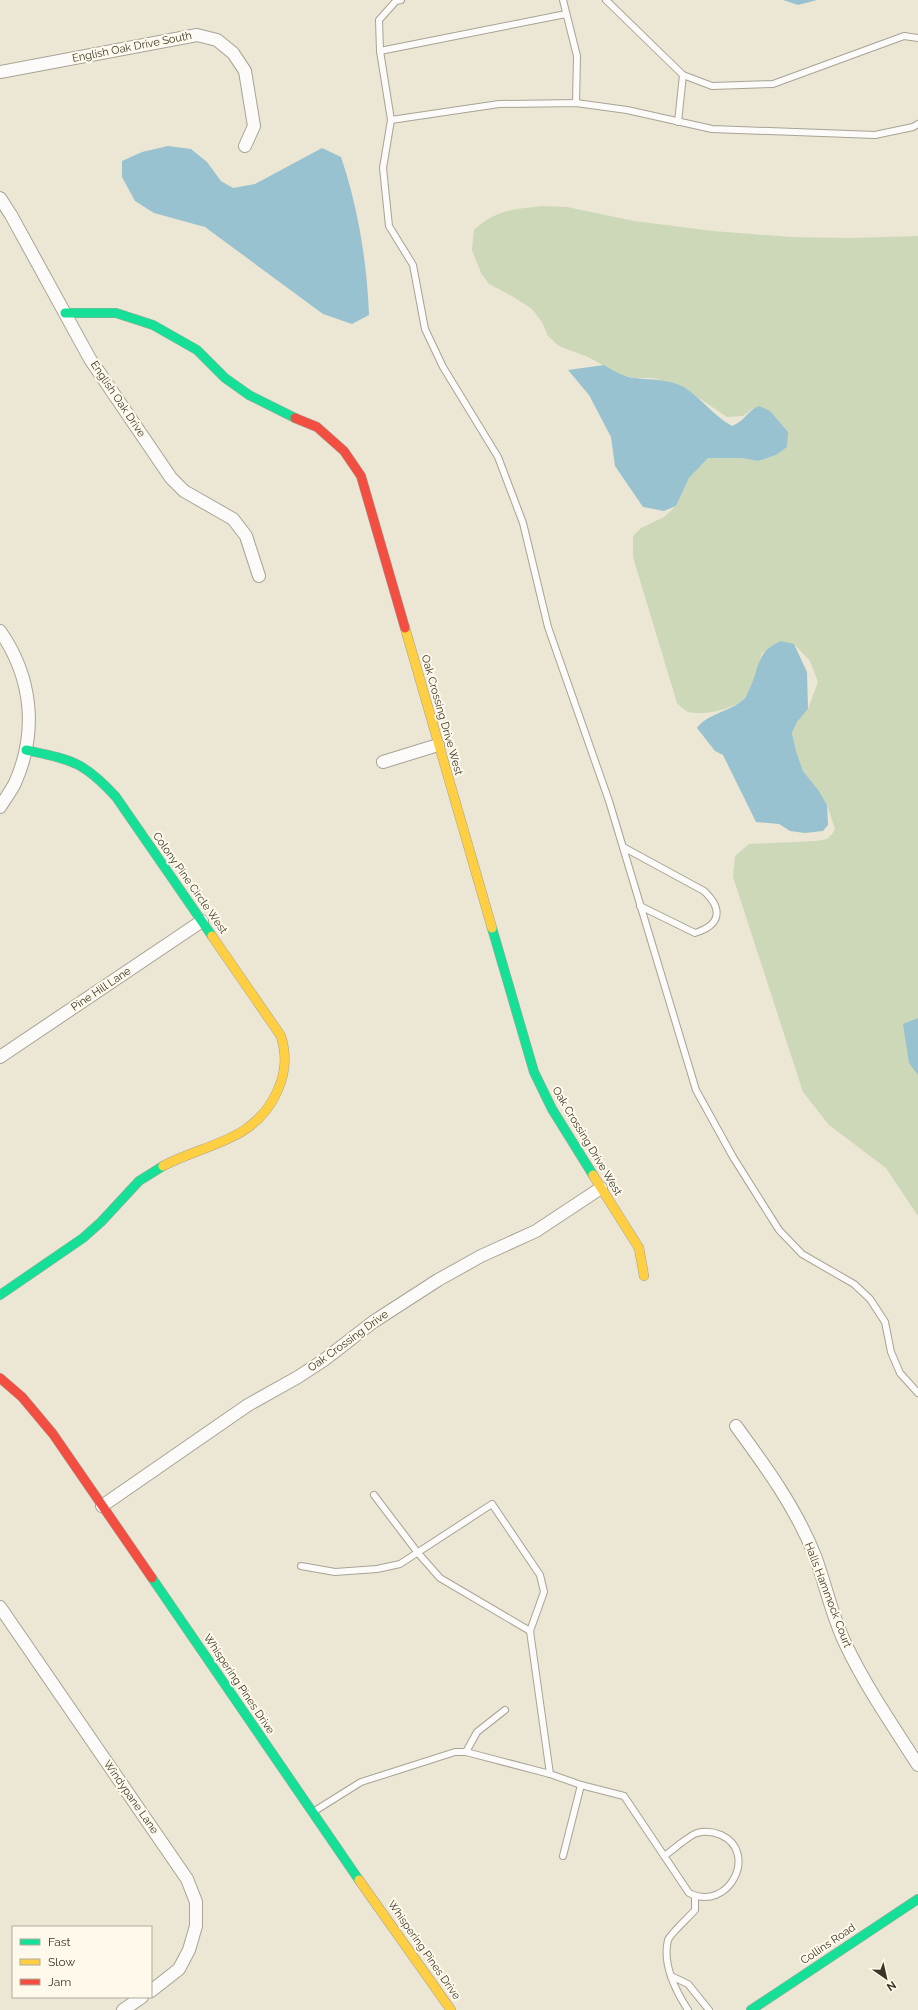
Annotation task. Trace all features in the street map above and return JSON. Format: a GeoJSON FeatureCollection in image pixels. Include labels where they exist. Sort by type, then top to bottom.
{"type":"FeatureCollection","features":[{"type":"Feature","properties":{"kind":"street","name":"English Oak Drive South"},"geometry":{"type":"LineString","coordinates":[[0,72],[197,35],[217,40],[233,52],[245,71],[254,126],[246,146]]}},
{"type":"Feature","properties":{"kind":"street","name":"English Oak Drive"},"geometry":{"type":"LineString","coordinates":[[0,198],[11,215],[90,359],[171,478],[184,491],[233,519],[246,536],[259,576]]}},
{"type":"Feature","properties":{"kind":"street","name":"Oak Crossing Drive West"},"geometry":{"type":"LineString","coordinates":[[65,313],[116,313],[153,325],[197,350],[225,378],[249,395],[286,415],[317,427],[344,451],[361,476],[534,1072],[552,1109],[640,1248],[644,1276]]}},
{"type":"Feature","properties":{"kind":"street"},"geometry":{"type":"LineString","coordinates":[[0,631],[10,645],[23,673],[29,705],[26,750],[14,784],[0,807]]}},
{"type":"Feature","properties":{"kind":"street"},"geometry":{"type":"LineString","coordinates":[[383,762],[438,745]]}},
{"type":"Feature","properties":{"kind":"street","name":"Colony Pine Circle West"},"geometry":{"type":"LineString","coordinates":[[0,1295],[78,1243],[111,1212],[130,1189],[146,1175],[166,1164],[229,1141],[248,1130],[263,1116],[277,1096],[284,1075],[286,1054],[281,1036],[116,797],[102,782],[79,764],[55,756],[26,750]]}},
{"type":"Feature","properties":{"kind":"street","name":"Pine Hill Lane"},"geometry":{"type":"LineString","coordinates":[[0,1057],[202,921]]}},
{"type":"Feature","properties":{"kind":"street","name":"Oak Crossing Drive"},"geometry":{"type":"LineString","coordinates":[[102,1506],[248,1405],[298,1377],[324,1360],[373,1322],[438,1280],[481,1256],[536,1231],[601,1188]]}},
{"type":"Feature","properties":{"kind":"street","name":"Whispering Pines Drive"},"geometry":{"type":"LineString","coordinates":[[0,1378],[11,1386],[29,1405],[53,1434],[312,1813],[451,2010]]}},
{"type":"Feature","properties":{"kind":"street","name":"Halls Hammock Court"},"geometry":{"type":"LineString","coordinates":[[736,1426],[769,1472],[799,1521],[815,1556],[845,1644],[868,1686],[918,1765]]}},
{"type":"Feature","properties":{"kind":"street","name":"Windypane Lane"},"geometry":{"type":"LineString","coordinates":[[0,1607],[187,1879],[196,1902],[196,1926],[189,1950],[179,1969],[152,1990]]}},
{"type":"Feature","properties":{"kind":"street","name":"Collins Road"},"geometry":{"type":"LineString","coordinates":[[751,2010],[918,1899]]}},
{"type":"Feature","properties":{"kind":"street"},"geometry":{"type":"LineString","coordinates":[[122,2010],[140,1998]]}},
{"type":"Feature","properties":{"kind":"lane"},"geometry":{"type":"LineString","coordinates":[[401,0],[396,1],[378,20],[380,52],[391,120],[382,168],[389,226],[413,265],[425,329],[443,367],[498,457],[523,523],[548,627],[609,801],[696,1090],[730,1150],[779,1230],[802,1254],[854,1284],[870,1299],[885,1322],[891,1352],[900,1373],[918,1393]]}},
{"type":"Feature","properties":{"kind":"lane"},"geometry":{"type":"LineString","coordinates":[[563,0],[577,56],[576,103]]}},
{"type":"Feature","properties":{"kind":"lane"},"geometry":{"type":"LineString","coordinates":[[606,0],[683,75],[712,86],[773,84],[904,36],[918,38]]}},
{"type":"Feature","properties":{"kind":"lane"},"geometry":{"type":"LineString","coordinates":[[380,52],[566,14]]}},
{"type":"Feature","properties":{"kind":"lane"},"geometry":{"type":"LineString","coordinates":[[678,122],[683,75]]}},
{"type":"Feature","properties":{"kind":"lane"},"geometry":{"type":"LineString","coordinates":[[391,120],[499,104],[576,103],[627,110],[712,129],[875,134],[913,127],[918,124]]}},
{"type":"Feature","properties":{"kind":"lane"},"geometry":{"type":"LineString","coordinates":[[623,848],[704,890],[715,901],[717,913],[714,922],[706,930],[695,933],[640,906]]}},
{"type":"Feature","properties":{"kind":"lane"},"geometry":{"type":"LineString","coordinates":[[374,1495],[418,1553],[440,1578],[530,1632]]}},
{"type":"Feature","properties":{"kind":"lane"},"geometry":{"type":"LineString","coordinates":[[300,1566],[335,1572],[377,1569],[400,1564],[492,1504],[540,1575],[544,1592],[530,1632],[550,1774]]}},
{"type":"Feature","properties":{"kind":"lane"},"geometry":{"type":"LineString","coordinates":[[466,1752],[477,1732],[505,1710]]}},
{"type":"Feature","properties":{"kind":"lane"},"geometry":{"type":"LineString","coordinates":[[312,1813],[361,1782],[455,1752],[466,1752],[550,1774],[580,1785],[624,1796],[664,1856],[689,1893],[695,1896],[706,1897],[717,1894],[727,1888],[734,1879],[738,1869],[738,1857],[734,1846],[727,1838],[714,1832],[696,1833],[664,1856]]}},
{"type":"Feature","properties":{"kind":"lane"},"geometry":{"type":"LineString","coordinates":[[563,1856],[580,1785]]}},
{"type":"Feature","properties":{"kind":"lane"},"geometry":{"type":"LineString","coordinates":[[688,2010],[677,1993],[667,1963],[668,1939],[695,1910],[695,1896]]}},
{"type":"Feature","properties":{"kind":"lane"},"geometry":{"type":"LineString","coordinates":[[671,1976],[688,1984],[709,2010]]}},
{"type":"Feature","properties":{"kind":"green space"},"geometry":{"type":"Polygon","coordinates":[[[541,206],[567,207],[634,221],[713,231],[790,237],[850,238],[918,236],[918,1216],[886,1168],[829,1125],[803,1092],[733,877],[735,856],[749,844],[816,841],[827,839],[835,829],[827,805],[819,791],[803,771],[792,733],[797,722],[808,709],[818,682],[810,661],[794,644],[762,653],[751,687],[741,701],[727,708],[711,712],[695,713],[686,711],[677,703],[633,557],[633,536],[641,528],[664,517],[676,506],[689,478],[708,458],[742,458],[758,461],[776,455],[760,406],[752,409],[743,416],[727,417],[683,387],[653,378],[635,378],[621,375],[588,357],[559,346],[548,336],[542,322],[532,309],[489,284],[481,273],[472,250],[474,230],[482,223],[498,214],[541,206]]]}},
{"type":"Feature","properties":{"kind":"water"},"geometry":{"type":"Polygon","coordinates":[[[783,0],[817,0],[798,5],[783,0]]]}},
{"type":"Feature","properties":{"kind":"water"},"geometry":{"type":"Polygon","coordinates":[[[168,146],[191,149],[207,162],[221,181],[233,188],[255,184],[322,148],[341,157],[352,195],[361,235],[369,315],[352,324],[323,314],[205,227],[154,213],[135,201],[122,177],[122,161],[142,152],[168,146]]]}},
{"type":"Feature","properties":{"kind":"water"},"geometry":{"type":"Polygon","coordinates":[[[604,365],[627,376],[678,384],[696,396],[725,422],[732,426],[741,421],[751,410],[759,406],[770,411],[788,432],[787,447],[776,455],[758,461],[742,458],[708,458],[689,478],[676,506],[664,511],[643,507],[615,466],[611,437],[589,395],[568,370],[604,365]]]}},
{"type":"Feature","properties":{"kind":"water"},"geometry":{"type":"Polygon","coordinates":[[[781,641],[794,644],[807,672],[808,709],[797,722],[792,733],[803,771],[819,791],[827,805],[828,825],[823,831],[805,833],[790,831],[779,824],[756,822],[723,755],[715,751],[697,728],[707,719],[732,707],[744,699],[763,655],[773,645],[781,641]]]}},
{"type":"Feature","properties":{"kind":"water"},"geometry":{"type":"Polygon","coordinates":[[[918,1018],[918,1075],[909,1063],[903,1024],[918,1018]]]}},
{"type":"Feature","properties":{"kind":"traffic: fast"},"geometry":{"type":"LineString","coordinates":[[65,313],[116,313],[153,325],[197,350],[225,378],[249,395],[295,418]]}},
{"type":"Feature","properties":{"kind":"traffic: fast"},"geometry":{"type":"LineString","coordinates":[[26,750],[55,756],[76,764],[85,769],[105,785],[116,797],[212,936]]}},
{"type":"Feature","properties":{"kind":"traffic: fast"},"geometry":{"type":"LineString","coordinates":[[492,928],[534,1072],[552,1109],[593,1175]]}},
{"type":"Feature","properties":{"kind":"traffic: fast"},"geometry":{"type":"LineString","coordinates":[[0,1295],[83,1238],[101,1222],[139,1181],[163,1166]]}},
{"type":"Feature","properties":{"kind":"traffic: fast"},"geometry":{"type":"LineString","coordinates":[[152,1578],[359,1880]]}},
{"type":"Feature","properties":{"kind":"traffic: fast"},"geometry":{"type":"LineString","coordinates":[[751,2010],[918,1899]]}},
{"type":"Feature","properties":{"kind":"traffic: slow"},"geometry":{"type":"LineString","coordinates":[[405,628],[492,928]]}},
{"type":"Feature","properties":{"kind":"traffic: slow"},"geometry":{"type":"LineString","coordinates":[[163,1166],[228,1139],[256,1121],[267,1109],[277,1092],[284,1071],[285,1057],[281,1036],[212,936]]}},
{"type":"Feature","properties":{"kind":"traffic: slow"},"geometry":{"type":"LineString","coordinates":[[593,1175],[639,1248],[644,1276]]}},
{"type":"Feature","properties":{"kind":"traffic: slow"},"geometry":{"type":"LineString","coordinates":[[359,1880],[451,2010]]}},
{"type":"Feature","properties":{"kind":"traffic: jam"},"geometry":{"type":"LineString","coordinates":[[295,418],[317,427],[344,451],[361,476],[405,628]]}},
{"type":"Feature","properties":{"kind":"traffic: jam"},"geometry":{"type":"LineString","coordinates":[[0,1378],[22,1397],[53,1434],[152,1578]]}}]}
